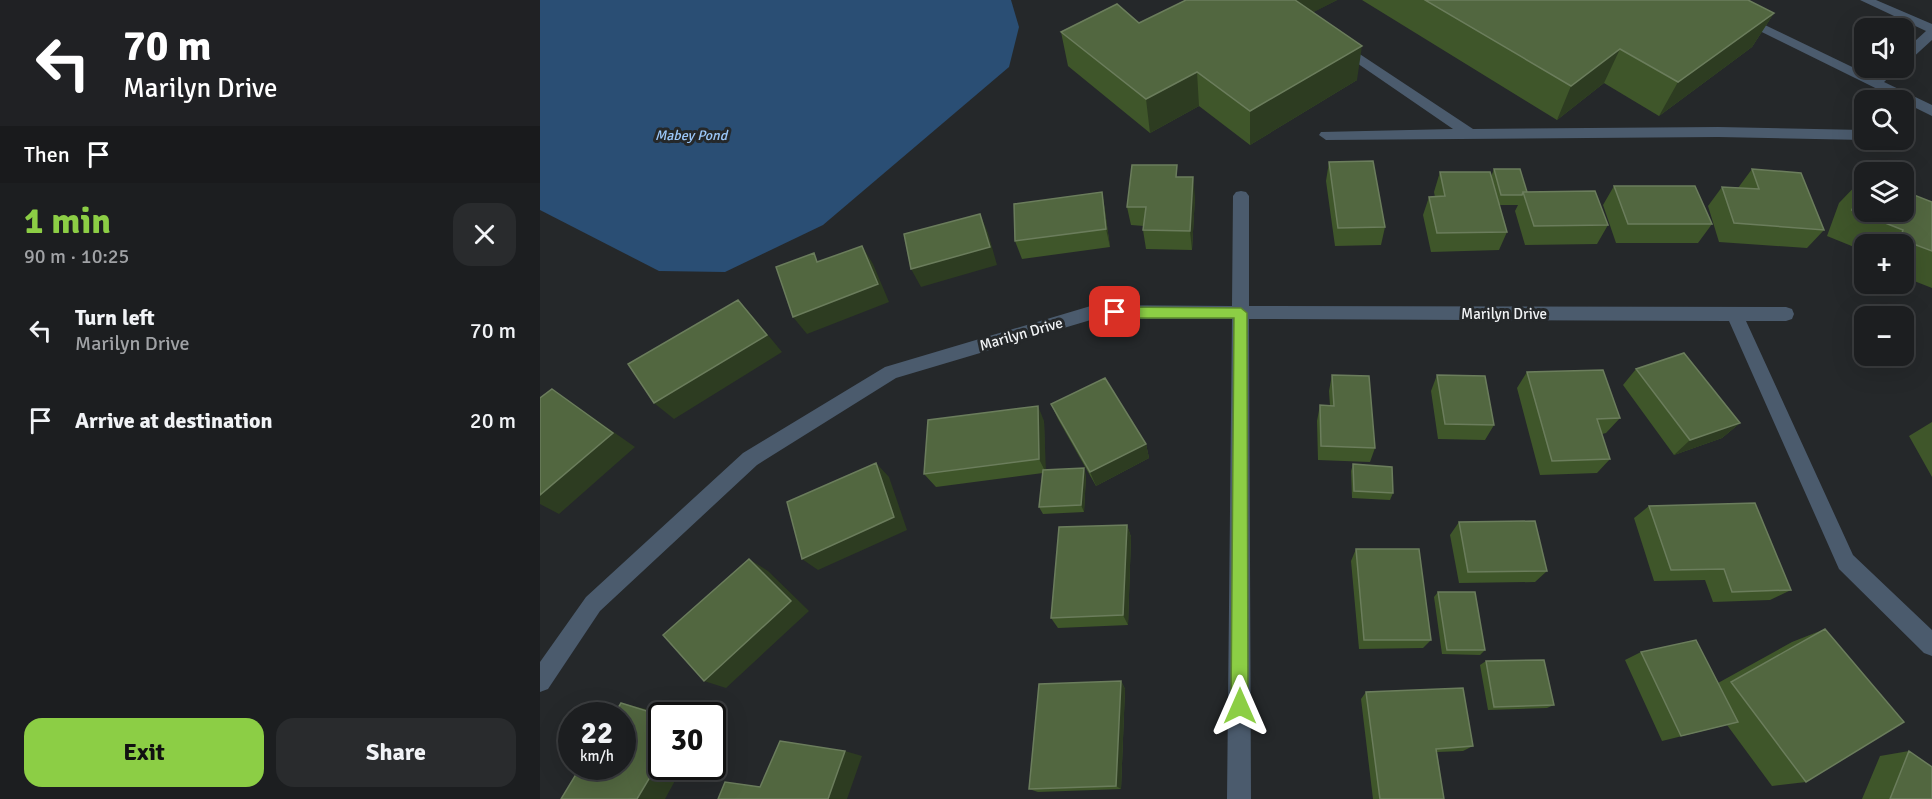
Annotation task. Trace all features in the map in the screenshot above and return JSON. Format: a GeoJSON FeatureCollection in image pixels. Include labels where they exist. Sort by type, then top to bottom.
{"type":"FeatureCollection","features":[{"type":"Feature","properties":{"kind":"street"},"geometry":{"type":"LineString","coordinates":[[1703,0],[1886,90]]}},
{"type":"Feature","properties":{"kind":"street"},"geometry":{"type":"LineString","coordinates":[[1866,0],[1932,31],[1914,48]]}},
{"type":"Feature","properties":{"kind":"street"},"geometry":{"type":"LineString","coordinates":[[1329,38],[1470,134]]}},
{"type":"Feature","properties":{"kind":"street"},"geometry":{"type":"LineString","coordinates":[[1875,83],[1881,78]]}},
{"type":"Feature","properties":{"kind":"street"},"geometry":{"type":"LineString","coordinates":[[1914,106],[1932,111]]}},
{"type":"Feature","properties":{"kind":"street"},"geometry":{"type":"LineString","coordinates":[[1326,135],[1718,132],[1854,135]]}},
{"type":"Feature","properties":{"kind":"street"},"geometry":{"type":"LineString","coordinates":[[1239,799],[1241,196]]}},
{"type":"Feature","properties":{"kind":"street","name":"Marilyn Drive"},"geometry":{"type":"LineString","coordinates":[[540,681],[593,604],[750,459],[891,372],[1094,312],[1786,315]]}},
{"type":"Feature","properties":{"kind":"street"},"geometry":{"type":"LineString","coordinates":[[1735,314],[1846,562],[1932,645]]}},
{"type":"Feature","properties":{"kind":"water","name":"Mabey Pond"},"geometry":{"type":"Polygon","coordinates":[[[540,0],[1011,0],[1019,27],[1009,67],[823,225],[725,272],[659,271],[540,210],[540,0]]]}},
{"type":"Feature","properties":{"kind":"building"},"geometry":{"type":"Polygon","coordinates":[[[1186,0],[1295,0],[1362,46],[1250,111],[1197,72],[1146,99],[1061,32],[1117,4],[1139,23],[1186,0]]]}},
{"type":"Feature","properties":{"kind":"building"},"geometry":{"type":"Polygon","coordinates":[[[1425,0],[1748,0],[1774,13],[1678,82],[1620,49],[1571,86],[1425,0]]]}},
{"type":"Feature","properties":{"kind":"building"},"geometry":{"type":"Polygon","coordinates":[[[1373,161],[1385,227],[1338,228],[1329,162],[1373,161]]]}},
{"type":"Feature","properties":{"kind":"building"},"geometry":{"type":"Polygon","coordinates":[[[1132,165],[1177,165],[1176,177],[1193,177],[1190,231],[1143,230],[1146,207],[1127,207],[1132,165]]]}},
{"type":"Feature","properties":{"kind":"building"},"geometry":{"type":"Polygon","coordinates":[[[1494,169],[1520,169],[1527,192],[1523,192],[1522,195],[1501,195],[1494,169]]]}},
{"type":"Feature","properties":{"kind":"building"},"geometry":{"type":"Polygon","coordinates":[[[1752,169],[1801,173],[1824,230],[1734,223],[1722,187],[1759,189],[1752,169]]]}},
{"type":"Feature","properties":{"kind":"building"},"geometry":{"type":"Polygon","coordinates":[[[1440,172],[1490,172],[1507,232],[1437,233],[1429,197],[1445,196],[1440,172]]]}},
{"type":"Feature","properties":{"kind":"building"},"geometry":{"type":"Polygon","coordinates":[[[1614,186],[1695,186],[1712,224],[1628,224],[1614,186]]]}},
{"type":"Feature","properties":{"kind":"building"},"geometry":{"type":"Polygon","coordinates":[[[1595,191],[1608,225],[1534,226],[1523,192],[1595,191]]]}},
{"type":"Feature","properties":{"kind":"building"},"geometry":{"type":"Polygon","coordinates":[[[1102,192],[1106,229],[1015,241],[1014,204],[1102,192]]]}},
{"type":"Feature","properties":{"kind":"building"},"geometry":{"type":"Polygon","coordinates":[[[1914,195],[1932,202],[1932,251],[1914,244],[1914,234],[1902,234],[1903,230],[1883,222],[1914,222],[1914,195]]]}},
{"type":"Feature","properties":{"kind":"building"},"geometry":{"type":"Polygon","coordinates":[[[980,214],[990,247],[911,269],[904,234],[980,214]]]}},
{"type":"Feature","properties":{"kind":"building"},"geometry":{"type":"Polygon","coordinates":[[[862,246],[878,284],[793,317],[776,267],[814,253],[817,262],[862,246]]]}},
{"type":"Feature","properties":{"kind":"building"},"geometry":{"type":"Polygon","coordinates":[[[738,300],[767,335],[654,403],[628,364],[738,300]]]}},
{"type":"Feature","properties":{"kind":"building"},"geometry":{"type":"Polygon","coordinates":[[[1684,353],[1740,423],[1690,440],[1636,369],[1684,353]]]}},
{"type":"Feature","properties":{"kind":"building"},"geometry":{"type":"Polygon","coordinates":[[[1603,370],[1620,418],[1597,419],[1610,459],[1552,461],[1527,372],[1603,370]]]}},
{"type":"Feature","properties":{"kind":"building"},"geometry":{"type":"Polygon","coordinates":[[[1332,375],[1369,376],[1375,448],[1321,446],[1320,405],[1334,406],[1332,375]]]}},
{"type":"Feature","properties":{"kind":"building"},"geometry":{"type":"Polygon","coordinates":[[[1437,375],[1485,376],[1494,425],[1445,424],[1437,375]]]}},
{"type":"Feature","properties":{"kind":"building"},"geometry":{"type":"Polygon","coordinates":[[[1105,378],[1146,444],[1090,472],[1051,404],[1105,378]]]}},
{"type":"Feature","properties":{"kind":"building"},"geometry":{"type":"Polygon","coordinates":[[[552,389],[613,433],[540,495],[540,398],[552,389]]]}},
{"type":"Feature","properties":{"kind":"building"},"geometry":{"type":"Polygon","coordinates":[[[1038,406],[1039,459],[924,474],[928,420],[1038,406]]]}},
{"type":"Feature","properties":{"kind":"building"},"geometry":{"type":"Polygon","coordinates":[[[876,463],[894,517],[802,559],[787,502],[876,463]]]}},
{"type":"Feature","properties":{"kind":"building"},"geometry":{"type":"Polygon","coordinates":[[[1353,464],[1392,467],[1393,493],[1354,491],[1353,464]]]}},
{"type":"Feature","properties":{"kind":"building"},"geometry":{"type":"Polygon","coordinates":[[[1084,468],[1081,505],[1039,507],[1043,470],[1084,468]]]}},
{"type":"Feature","properties":{"kind":"building"},"geometry":{"type":"Polygon","coordinates":[[[1755,503],[1791,590],[1732,592],[1724,569],[1671,570],[1649,506],[1755,503]]]}},
{"type":"Feature","properties":{"kind":"building"},"geometry":{"type":"Polygon","coordinates":[[[1535,521],[1547,571],[1468,572],[1459,522],[1535,521]]]}},
{"type":"Feature","properties":{"kind":"building"},"geometry":{"type":"Polygon","coordinates":[[[1127,525],[1123,615],[1051,618],[1059,527],[1127,525]]]}},
{"type":"Feature","properties":{"kind":"building"},"geometry":{"type":"Polygon","coordinates":[[[1356,549],[1419,549],[1431,640],[1364,640],[1356,549]]]}},
{"type":"Feature","properties":{"kind":"building"},"geometry":{"type":"Polygon","coordinates":[[[749,559],[791,601],[704,681],[663,635],[749,559]]]}},
{"type":"Feature","properties":{"kind":"building"},"geometry":{"type":"Polygon","coordinates":[[[1438,592],[1475,592],[1485,650],[1447,650],[1438,592]]]}},
{"type":"Feature","properties":{"kind":"building"},"geometry":{"type":"Polygon","coordinates":[[[1825,629],[1904,722],[1806,782],[1731,682],[1825,629]]]}},
{"type":"Feature","properties":{"kind":"building"},"geometry":{"type":"Polygon","coordinates":[[[1696,640],[1738,722],[1681,736],[1641,652],[1696,640]]]}},
{"type":"Feature","properties":{"kind":"building"},"geometry":{"type":"Polygon","coordinates":[[[1544,660],[1554,705],[1494,707],[1486,661],[1544,660]]]}},
{"type":"Feature","properties":{"kind":"building"},"geometry":{"type":"Polygon","coordinates":[[[1121,681],[1116,786],[1029,789],[1039,684],[1121,681]]]}},
{"type":"Feature","properties":{"kind":"building"},"geometry":{"type":"Polygon","coordinates":[[[1463,688],[1473,746],[1436,749],[1444,799],[1380,799],[1366,692],[1463,688]]]}},
{"type":"Feature","properties":{"kind":"building"},"geometry":{"type":"Polygon","coordinates":[[[636,708],[648,711],[648,780],[637,799],[561,799],[573,780],[636,780],[636,708]]]}},
{"type":"Feature","properties":{"kind":"building"},"geometry":{"type":"Polygon","coordinates":[[[780,741],[845,751],[828,799],[718,799],[725,782],[760,787],[780,741]]]}},
{"type":"Feature","properties":{"kind":"building"},"geometry":{"type":"Polygon","coordinates":[[[1909,751],[1932,767],[1932,799],[1890,799],[1909,751]]]}},
{"type":"Feature","properties":{"kind":"route"},"geometry":{"type":"LineString","coordinates":[[1115,312],[1241,313],[1240,706]]}}]}
